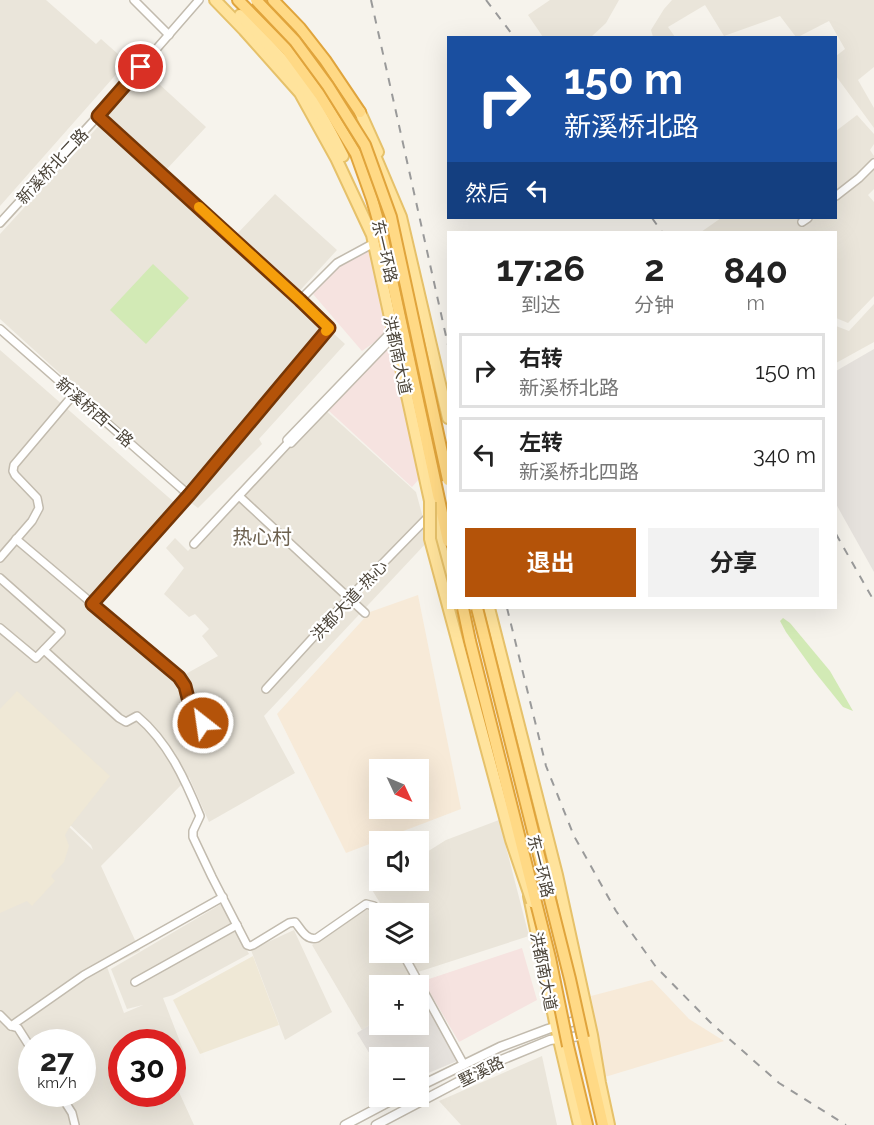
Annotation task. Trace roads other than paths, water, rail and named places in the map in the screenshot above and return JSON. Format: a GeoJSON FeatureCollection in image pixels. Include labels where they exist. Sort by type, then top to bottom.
{"type":"FeatureCollection","features":[{"type":"Feature","properties":{"kind":"highway","name":"东一环路"},"geometry":{"type":"LineString","coordinates":[[238,0],[287,50],[320,95],[356,154],[383,238],[447,536]]}},
{"type":"Feature","properties":{"kind":"highway","name":"东一环路"},"geometry":{"type":"LineString","coordinates":[[256,0],[295,41],[328,86],[365,145],[391,217],[447,475]]}},
{"type":"Feature","properties":{"kind":"highway"},"geometry":{"type":"LineString","coordinates":[[273,0],[300,28],[325,60],[360,112]]}},
{"type":"Feature","properties":{"kind":"highway","name":"东一环路"},"geometry":{"type":"LineString","coordinates":[[463,609],[550,958],[586,1125]]}},
{"type":"Feature","properties":{"kind":"highway","name":"东一环路"},"geometry":{"type":"LineString","coordinates":[[477,609],[570,979],[603,1125]]}},
{"type":"Feature","properties":{"kind":"main road","name":"洪都南大道"},"geometry":{"type":"LineString","coordinates":[[216,0],[300,93],[336,158],[373,239],[447,573]]}},
{"type":"Feature","properties":{"kind":"main road"},"geometry":{"type":"LineString","coordinates":[[225,0],[268,45],[306,90],[330,130],[360,190],[373,239]]}},
{"type":"Feature","properties":{"kind":"main road","name":"洪都南大道"},"geometry":{"type":"LineString","coordinates":[[250,0],[326,79],[376,158],[401,217],[447,414]]}},
{"type":"Feature","properties":{"kind":"main road"},"geometry":{"type":"LineString","coordinates":[[360,112],[377,150],[401,217]]}},
{"type":"Feature","properties":{"kind":"main road"},"geometry":{"type":"LineString","coordinates":[[431,508],[430,538],[447,601]]}},
{"type":"Feature","properties":{"kind":"main road"},"geometry":{"type":"LineString","coordinates":[[449,609],[511,840],[550,958]]}},
{"type":"Feature","properties":{"kind":"main road","name":"洪都南大道"},"geometry":{"type":"LineString","coordinates":[[456,609],[522,862],[558,1039],[579,1125]]}},
{"type":"Feature","properties":{"kind":"main road","name":"洪都南大道"},"geometry":{"type":"LineString","coordinates":[[489,609],[557,874],[609,1125]]}},
{"type":"Feature","properties":{"kind":"street"},"geometry":{"type":"LineString","coordinates":[[134,0],[169,34]]}},
{"type":"Feature","properties":{"kind":"street","name":"新溪桥北二路"},"geometry":{"type":"LineString","coordinates":[[0,223],[98,116],[199,0]]}},
{"type":"Feature","properties":{"kind":"street"},"geometry":{"type":"LineString","coordinates":[[92,604],[189,495],[329,328],[98,116]]}},
{"type":"Feature","properties":{"kind":"street"},"geometry":{"type":"LineString","coordinates":[[837,195],[874,164]]}},
{"type":"Feature","properties":{"kind":"street"},"geometry":{"type":"LineString","coordinates":[[300,300],[337,262],[373,239]]}},
{"type":"Feature","properties":{"kind":"street","name":"新溪桥西一路"},"geometry":{"type":"LineString","coordinates":[[0,329],[189,495]]}},
{"type":"Feature","properties":{"kind":"street"},"geometry":{"type":"LineString","coordinates":[[194,544],[289,442],[287,440],[393,333]]}},
{"type":"Feature","properties":{"kind":"street"},"geometry":{"type":"LineString","coordinates":[[0,558],[32,521],[39,508],[37,498],[15,475],[14,465],[74,394]]}},
{"type":"Feature","properties":{"kind":"street"},"geometry":{"type":"LineString","coordinates":[[239,496],[366,613]]}},
{"type":"Feature","properties":{"kind":"street","name":"洪都大道-热心"},"geometry":{"type":"LineString","coordinates":[[266,689],[431,508]]}},
{"type":"Feature","properties":{"kind":"street"},"geometry":{"type":"LineString","coordinates":[[16,539],[179,677],[185,686],[189,702],[203,723]]}},
{"type":"Feature","properties":{"kind":"street"},"geometry":{"type":"LineString","coordinates":[[0,578],[61,632],[36,658],[0,627]]}},
{"type":"Feature","properties":{"kind":"street"},"geometry":{"type":"LineString","coordinates":[[44,650],[119,718],[126,722],[137,716],[162,742],[176,764],[200,816],[193,831],[193,837],[245,942],[250,946],[289,923],[295,922],[308,938],[317,938],[366,904],[369,905]]}},
{"type":"Feature","properties":{"kind":"street"},"geometry":{"type":"LineString","coordinates":[[11,1026],[84,975],[223,897]]}},
{"type":"Feature","properties":{"kind":"street"},"geometry":{"type":"LineString","coordinates":[[135,982],[237,925]]}},
{"type":"Feature","properties":{"kind":"street"},"geometry":{"type":"LineString","coordinates":[[408,963],[464,1065]]}},
{"type":"Feature","properties":{"kind":"street"},"geometry":{"type":"LineString","coordinates":[[0,1016],[11,1026],[19,1029]]}},
{"type":"Feature","properties":{"kind":"street","name":"墅溪路"},"geometry":{"type":"LineString","coordinates":[[429,1082],[500,1047],[588,1016]]}},
{"type":"Feature","properties":{"kind":"street","name":"墅溪路"},"geometry":{"type":"LineString","coordinates":[[376,1125],[494,1064],[550,1040],[592,1035]]}},
{"type":"Feature","properties":{"kind":"street"},"geometry":{"type":"LineString","coordinates":[[68,1107],[75,1125]]}},
{"type":"Feature","properties":{"kind":"street"},"geometry":{"type":"LineString","coordinates":[[345,1125],[379,1107]]}},
{"type":"Feature","properties":{"kind":"railway"},"geometry":{"type":"LineString","coordinates":[[371,0],[447,341]]}},
{"type":"Feature","properties":{"kind":"railway"},"geometry":{"type":"LineString","coordinates":[[486,0],[513,36]]}},
{"type":"Feature","properties":{"kind":"railway"},"geometry":{"type":"LineString","coordinates":[[653,219],[661,231]]}},
{"type":"Feature","properties":{"kind":"railway"},"geometry":{"type":"LineString","coordinates":[[837,536],[874,601]]}},
{"type":"Feature","properties":{"kind":"railway"},"geometry":{"type":"LineString","coordinates":[[507,609],[546,766],[574,836],[616,911],[656,967],[710,1022],[779,1083],[846,1125]]}},
{"type":"Feature","properties":{"kind":"district","name":"热心村"},"geometry":{"type":"Point","coordinates":[262,537]}}]}
